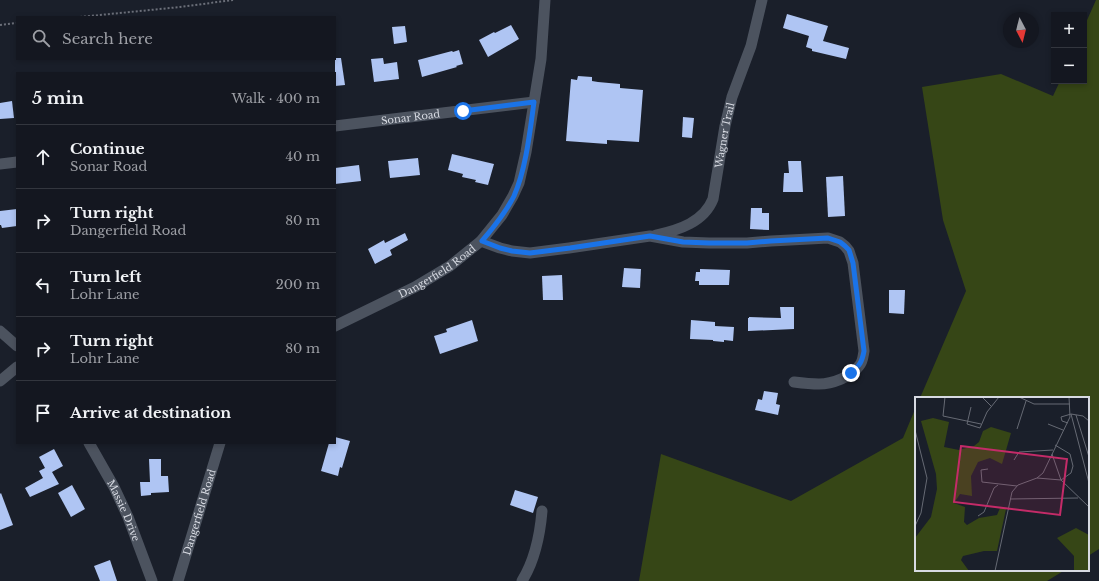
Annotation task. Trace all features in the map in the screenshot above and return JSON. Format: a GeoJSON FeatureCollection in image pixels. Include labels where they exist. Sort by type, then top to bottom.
{"type":"FeatureCollection","features":[{"type":"Feature","properties":{"kind":"street","name":"Dangerfield Road"},"geometry":{"type":"LineString","coordinates":[[336,326],[435,276],[482,241],[502,215],[519,183],[526,152],[541,59],[545,0]]}},
{"type":"Feature","properties":{"kind":"street","name":"Wagner Trail"},"geometry":{"type":"LineString","coordinates":[[650,236],[675,230],[692,223],[706,211],[713,199],[725,126],[732,97],[751,46],[762,0]]}},
{"type":"Feature","properties":{"kind":"street","name":"Sonar Road"},"geometry":{"type":"LineString","coordinates":[[336,126],[534,102]]}},
{"type":"Feature","properties":{"kind":"street"},"geometry":{"type":"LineString","coordinates":[[0,164],[16,162]]}},
{"type":"Feature","properties":{"kind":"street"},"geometry":{"type":"LineString","coordinates":[[482,241],[506,249],[530,253],[650,236],[683,242],[709,243],[747,243],[828,238],[840,242],[849,250],[855,272],[864,351],[862,360],[859,366],[851,373],[831,382],[821,384],[794,382]]}},
{"type":"Feature","properties":{"kind":"street"},"geometry":{"type":"LineString","coordinates":[[0,331],[16,345]]}},
{"type":"Feature","properties":{"kind":"street"},"geometry":{"type":"LineString","coordinates":[[0,380],[16,368]]}},
{"type":"Feature","properties":{"kind":"street","name":"Massie Drive"},"geometry":{"type":"LineString","coordinates":[[90,444],[114,487],[128,517],[152,581]]}},
{"type":"Feature","properties":{"kind":"street","name":"Dangerfield Road"},"geometry":{"type":"LineString","coordinates":[[178,581],[220,444]]}},
{"type":"Feature","properties":{"kind":"street"},"geometry":{"type":"LineString","coordinates":[[522,581],[534,558],[540,532],[542,510]]}},
{"type":"Feature","properties":{"kind":"path"},"geometry":{"type":"LineString","coordinates":[[90,16],[233,0]]}},
{"type":"Feature","properties":{"kind":"path"},"geometry":{"type":"LineString","coordinates":[[0,25],[16,23]]}},
{"type":"Feature","properties":{"kind":"green space"},"geometry":{"type":"Polygon","coordinates":[[[1096,0],[1099,0],[1099,549],[1089,555],[1089,397],[920,397],[966,291],[943,220],[922,87],[1001,74],[1053,96],[1059,84],[1087,84],[1087,20],[1096,0]]]}},
{"type":"Feature","properties":{"kind":"green space"},"geometry":{"type":"Polygon","coordinates":[[[915,409],[915,571],[1063,571],[1047,581],[639,581],[661,454],[791,501],[903,438],[915,409]]]}},
{"type":"Feature","properties":{"kind":"building"},"geometry":{"type":"Polygon","coordinates":[[[787,14],[828,26],[823,41],[849,48],[846,59],[812,51],[812,49],[806,47],[809,36],[783,28],[787,14]]]}},
{"type":"Feature","properties":{"kind":"building"},"geometry":{"type":"Polygon","coordinates":[[[511,25],[519,39],[488,57],[479,40],[511,25]]]}},
{"type":"Feature","properties":{"kind":"building"},"geometry":{"type":"Polygon","coordinates":[[[405,26],[407,42],[394,44],[392,27],[405,26]]]}},
{"type":"Feature","properties":{"kind":"building"},"geometry":{"type":"Polygon","coordinates":[[[459,50],[463,64],[422,77],[418,60],[459,50]]]}},
{"type":"Feature","properties":{"kind":"building"},"geometry":{"type":"Polygon","coordinates":[[[336,58],[341,58],[345,85],[336,86],[335,60],[336,58]]]}},
{"type":"Feature","properties":{"kind":"building"},"geometry":{"type":"Polygon","coordinates":[[[383,58],[384,64],[397,62],[399,79],[374,82],[371,59],[383,58]]]}},
{"type":"Feature","properties":{"kind":"building"},"geometry":{"type":"Polygon","coordinates":[[[578,76],[592,77],[592,81],[620,84],[620,88],[643,90],[639,142],[607,140],[607,144],[566,141],[571,79],[577,80],[578,76]]]}},
{"type":"Feature","properties":{"kind":"building"},"geometry":{"type":"Polygon","coordinates":[[[12,101],[14,118],[0,119],[0,103],[12,101]]]}},
{"type":"Feature","properties":{"kind":"building"},"geometry":{"type":"Polygon","coordinates":[[[683,117],[694,118],[692,138],[682,137],[683,117]]]}},
{"type":"Feature","properties":{"kind":"building"},"geometry":{"type":"Polygon","coordinates":[[[452,154],[494,164],[488,185],[475,182],[476,180],[462,177],[463,174],[448,170],[452,154]]]}},
{"type":"Feature","properties":{"kind":"building"},"geometry":{"type":"Polygon","coordinates":[[[418,158],[420,175],[390,178],[388,161],[418,158]]]}},
{"type":"Feature","properties":{"kind":"building"},"geometry":{"type":"Polygon","coordinates":[[[788,161],[801,161],[803,192],[783,192],[784,173],[789,173],[788,161]]]}},
{"type":"Feature","properties":{"kind":"building"},"geometry":{"type":"Polygon","coordinates":[[[359,165],[361,181],[336,184],[336,168],[359,165]]]}},
{"type":"Feature","properties":{"kind":"building"},"geometry":{"type":"Polygon","coordinates":[[[843,176],[845,216],[828,217],[826,177],[843,176]]]}},
{"type":"Feature","properties":{"kind":"building"},"geometry":{"type":"Polygon","coordinates":[[[751,208],[762,208],[762,213],[769,213],[769,230],[750,229],[751,208]]]}},
{"type":"Feature","properties":{"kind":"building"},"geometry":{"type":"Polygon","coordinates":[[[16,209],[16,226],[2,228],[0,225],[0,211],[16,209]]]}},
{"type":"Feature","properties":{"kind":"building"},"geometry":{"type":"Polygon","coordinates":[[[405,233],[408,240],[390,250],[392,255],[375,264],[368,249],[384,240],[385,243],[405,233]]]}},
{"type":"Feature","properties":{"kind":"building"},"geometry":{"type":"Polygon","coordinates":[[[624,268],[641,269],[640,288],[622,287],[624,268]]]}},
{"type":"Feature","properties":{"kind":"building"},"geometry":{"type":"Polygon","coordinates":[[[700,269],[730,270],[729,285],[699,285],[699,281],[695,281],[696,272],[700,272],[700,269]]]}},
{"type":"Feature","properties":{"kind":"building"},"geometry":{"type":"Polygon","coordinates":[[[562,275],[563,300],[543,300],[542,276],[562,275]]]}},
{"type":"Feature","properties":{"kind":"building"},"geometry":{"type":"Polygon","coordinates":[[[889,290],[905,290],[904,314],[889,313],[889,290]]]}},
{"type":"Feature","properties":{"kind":"building"},"geometry":{"type":"Polygon","coordinates":[[[780,307],[794,307],[794,329],[748,331],[749,317],[781,318],[780,307]]]}},
{"type":"Feature","properties":{"kind":"building"},"geometry":{"type":"Polygon","coordinates":[[[472,320],[478,341],[440,354],[434,336],[447,332],[446,329],[472,320]]]}},
{"type":"Feature","properties":{"kind":"building"},"geometry":{"type":"Polygon","coordinates":[[[691,320],[715,322],[715,326],[734,327],[733,341],[724,340],[724,342],[690,339],[691,320]]]}},
{"type":"Feature","properties":{"kind":"building"},"geometry":{"type":"Polygon","coordinates":[[[764,391],[778,393],[776,404],[780,405],[778,415],[755,410],[758,399],[762,400],[764,391]]]}},
{"type":"Feature","properties":{"kind":"building"},"geometry":{"type":"Polygon","coordinates":[[[336,437],[350,441],[338,476],[321,471],[329,444],[336,444],[336,437]]]}},
{"type":"Feature","properties":{"kind":"building"},"geometry":{"type":"Polygon","coordinates":[[[54,449],[63,466],[52,472],[59,484],[30,497],[25,488],[43,478],[39,471],[45,468],[39,457],[54,449]]]}},
{"type":"Feature","properties":{"kind":"building"},"geometry":{"type":"Polygon","coordinates":[[[149,459],[161,459],[161,476],[168,476],[169,492],[151,493],[151,495],[141,496],[140,482],[150,482],[149,459]]]}},
{"type":"Feature","properties":{"kind":"building"},"geometry":{"type":"Polygon","coordinates":[[[72,485],[85,509],[71,517],[58,493],[72,485]]]}},
{"type":"Feature","properties":{"kind":"building"},"geometry":{"type":"Polygon","coordinates":[[[515,490],[538,497],[533,513],[510,505],[515,490]]]}},
{"type":"Feature","properties":{"kind":"building"},"geometry":{"type":"Polygon","coordinates":[[[1,493],[13,525],[0,530],[0,494],[1,493]]]}},
{"type":"Feature","properties":{"kind":"building"},"geometry":{"type":"Polygon","coordinates":[[[110,560],[117,581],[100,581],[94,566],[110,560]]]}},
{"type":"Feature","properties":{"kind":"route"},"geometry":{"type":"LineString","coordinates":[[463,111],[534,102],[526,152],[519,183],[502,215],[482,241],[500,248],[530,253],[650,236],[683,242],[709,243],[747,243],[813,238],[828,238],[840,242],[849,250],[855,272],[864,351],[859,366],[851,373]]}}]}
